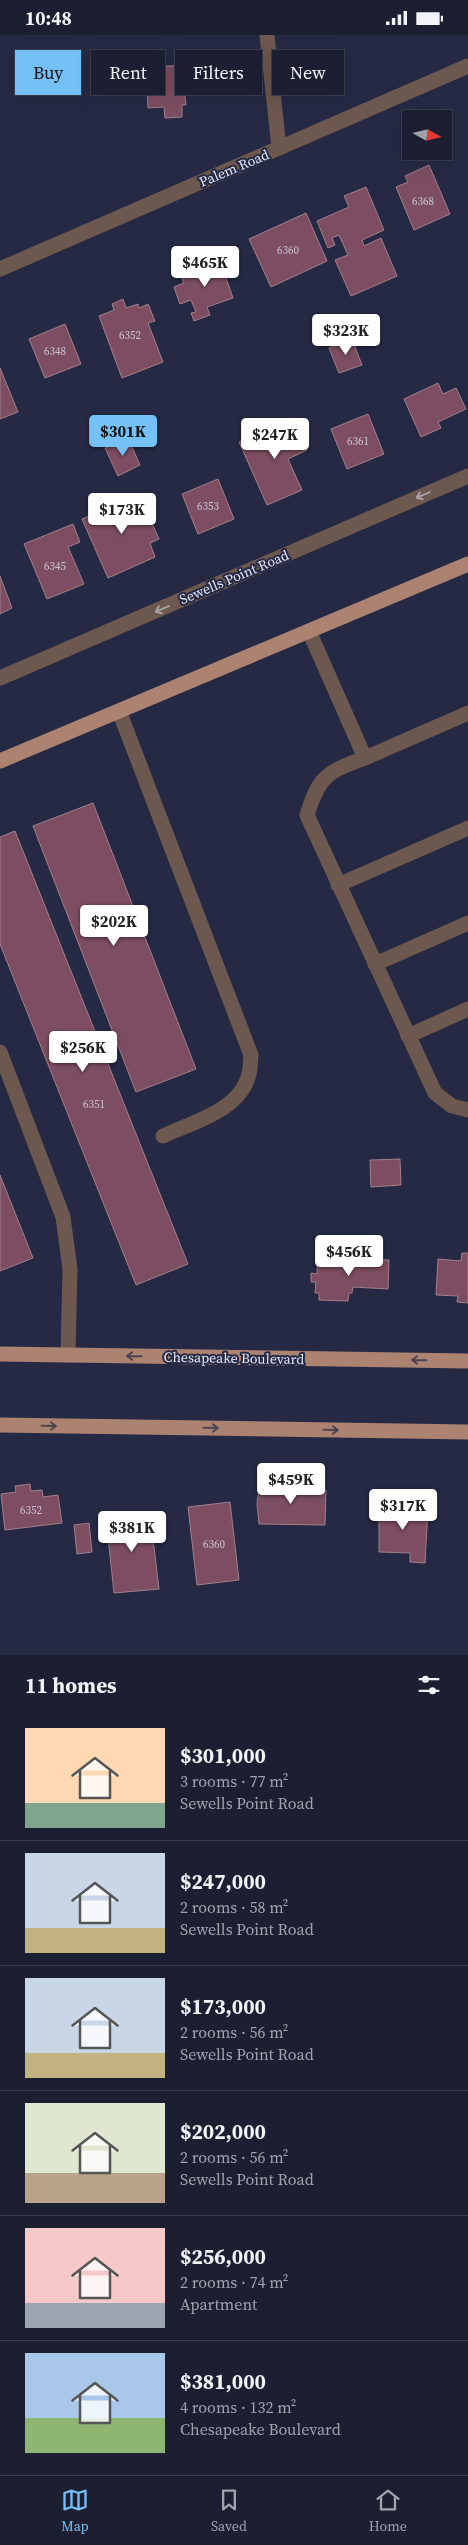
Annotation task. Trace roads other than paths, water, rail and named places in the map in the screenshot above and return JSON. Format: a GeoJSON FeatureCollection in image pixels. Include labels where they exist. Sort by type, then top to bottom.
{"type":"FeatureCollection","features":[{"type":"Feature","properties":{"kind":"main road"},"geometry":{"type":"LineString","coordinates":[[0,761],[468,564]]}},
{"type":"Feature","properties":{"kind":"main road","name":"Chesapeake Boulevard"},"geometry":{"type":"LineString","coordinates":[[0,1354],[468,1361]]}},
{"type":"Feature","properties":{"kind":"main road"},"geometry":{"type":"LineString","coordinates":[[0,1425],[468,1432]]}},
{"type":"Feature","properties":{"kind":"street"},"geometry":{"type":"LineString","coordinates":[[268,35],[279,148]]}},
{"type":"Feature","properties":{"kind":"street","name":"Palem Road"},"geometry":{"type":"LineString","coordinates":[[0,269],[468,66]]}},
{"type":"Feature","properties":{"kind":"street","name":"Sewells Point Road"},"geometry":{"type":"LineString","coordinates":[[0,678],[468,476]]}},
{"type":"Feature","properties":{"kind":"street"},"geometry":{"type":"LineString","coordinates":[[309,631],[365,758]]}},
{"type":"Feature","properties":{"kind":"street"},"geometry":{"type":"LineString","coordinates":[[119,711],[251,1055],[250,1074],[243,1089],[234,1101],[163,1136]]}},
{"type":"Feature","properties":{"kind":"street"},"geometry":{"type":"LineString","coordinates":[[468,713],[333,770],[321,782],[313,795],[308,815],[338,885],[435,1093],[452,1106],[468,1110]]}},
{"type":"Feature","properties":{"kind":"street"},"geometry":{"type":"LineString","coordinates":[[338,885],[468,828]]}},
{"type":"Feature","properties":{"kind":"street"},"geometry":{"type":"LineString","coordinates":[[375,964],[468,923]]}},
{"type":"Feature","properties":{"kind":"street"},"geometry":{"type":"LineString","coordinates":[[408,1036],[468,1009]]}},
{"type":"Feature","properties":{"kind":"street"},"geometry":{"type":"LineString","coordinates":[[0,1052],[63,1217],[70,1269],[68,1355]]}}]}
